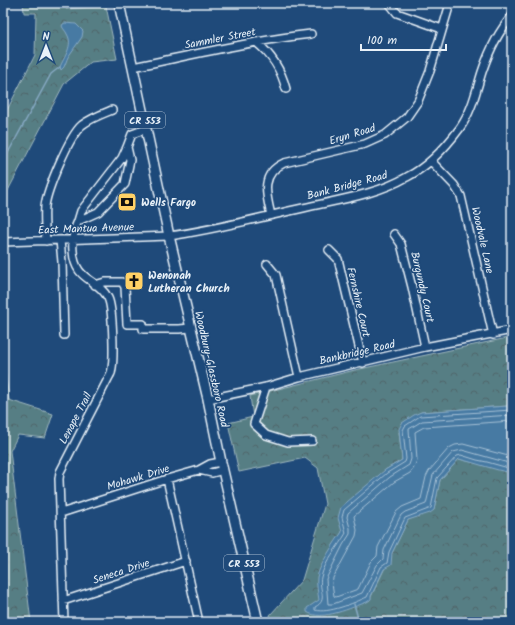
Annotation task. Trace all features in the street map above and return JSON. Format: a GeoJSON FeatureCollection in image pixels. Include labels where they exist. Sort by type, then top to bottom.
{"type":"FeatureCollection","features":[{"type":"Feature","properties":{"kind":"main road","name":"Woodbury-Glassboro Road"},"geometry":{"type":"LineString","coordinates":[[119,3],[169,236],[208,399],[258,622]]}},
{"type":"Feature","properties":{"kind":"street"},"geometry":{"type":"LineString","coordinates":[[389,3],[397,13],[442,29]]}},
{"type":"Feature","properties":{"kind":"street","name":"Eryn Road"},"geometry":{"type":"LineString","coordinates":[[271,215],[266,194],[266,180],[276,167],[284,163],[365,144],[385,135],[407,117],[418,101],[430,71],[449,7],[452,3]]}},
{"type":"Feature","properties":{"kind":"street","name":"Bank Bridge Road"},"geometry":{"type":"LineString","coordinates":[[169,236],[209,230],[384,188],[409,177],[431,161],[454,136],[468,115],[490,51],[500,31],[512,16]]}},
{"type":"Feature","properties":{"kind":"street","name":"Sammler Street"},"geometry":{"type":"LineString","coordinates":[[133,67],[256,42],[311,34]]}},
{"type":"Feature","properties":{"kind":"street"},"geometry":{"type":"LineString","coordinates":[[256,42],[266,50],[276,63],[283,76],[286,89]]}},
{"type":"Feature","properties":{"kind":"street"},"geometry":{"type":"LineString","coordinates":[[46,240],[45,206],[60,163],[73,136],[82,126],[96,116],[112,110]]}},
{"type":"Feature","properties":{"kind":"street"},"geometry":{"type":"LineString","coordinates":[[72,240],[74,228],[81,211],[122,158],[132,134],[146,129]]}},
{"type":"Feature","properties":{"kind":"street"},"geometry":{"type":"LineString","coordinates":[[78,221],[98,212],[125,184],[130,160],[127,147]]}},
{"type":"Feature","properties":{"kind":"street","name":"Woodvale Lane"},"geometry":{"type":"LineString","coordinates":[[431,161],[454,185],[461,196],[493,335]]}},
{"type":"Feature","properties":{"kind":"street","name":"Burgundy Court"},"geometry":{"type":"LineString","coordinates":[[394,234],[401,244],[425,347]]}},
{"type":"Feature","properties":{"kind":"street","name":"East Mantua Avenue"},"geometry":{"type":"LineString","coordinates":[[3,242],[169,236]]}},
{"type":"Feature","properties":{"kind":"street"},"geometry":{"type":"LineString","coordinates":[[60,240],[64,335]]}},
{"type":"Feature","properties":{"kind":"street","name":"Lenape Trail"},"geometry":{"type":"LineString","coordinates":[[64,622],[60,472],[109,377],[113,366],[111,312],[109,303],[103,292],[79,271],[76,266],[73,259],[72,240]]}},
{"type":"Feature","properties":{"kind":"street","name":"Fernshire Court"},"geometry":{"type":"LineString","coordinates":[[329,250],[338,259],[363,363]]}},
{"type":"Feature","properties":{"kind":"street"},"geometry":{"type":"LineString","coordinates":[[267,264],[276,275],[299,377]]}},
{"type":"Feature","properties":{"kind":"street"},"geometry":{"type":"LineString","coordinates":[[95,285],[105,282],[122,282],[125,287],[127,324],[143,324],[143,329],[191,328]]}},
{"type":"Feature","properties":{"kind":"street","name":"Bankbridge Road"},"geometry":{"type":"LineString","coordinates":[[208,399],[266,387],[299,377],[363,363],[425,347],[493,335],[512,330]]}},
{"type":"Feature","properties":{"kind":"street"},"geometry":{"type":"LineString","coordinates":[[266,387],[254,424],[266,435],[288,442],[312,441]]}},
{"type":"Feature","properties":{"kind":"street","name":"Mohawk Drive"},"geometry":{"type":"LineString","coordinates":[[61,513],[199,470],[210,464],[222,466]]}},
{"type":"Feature","properties":{"kind":"street"},"geometry":{"type":"LineString","coordinates":[[167,479],[199,622]]}},
{"type":"Feature","properties":{"kind":"street","name":"Seneca Drive"},"geometry":{"type":"LineString","coordinates":[[63,601],[186,561]]}},
{"type":"Feature","properties":{"kind":"green space"},"geometry":{"type":"Polygon","coordinates":[[[23,3],[66,3],[66,9],[106,6],[117,59],[91,62],[64,84],[3,200],[3,118],[35,55],[36,13],[24,13],[23,3]]]}},
{"type":"Feature","properties":{"kind":"green space"},"geometry":{"type":"Polygon","coordinates":[[[512,337],[512,407],[508,406],[421,412],[399,432],[402,460],[385,470],[342,532],[319,572],[369,601],[408,520],[434,510],[440,480],[459,459],[512,472],[512,622],[272,622],[270,615],[302,580],[325,504],[318,468],[305,458],[239,472],[228,423],[253,417],[250,396],[355,370],[512,337]]]}},
{"type":"Feature","properties":{"kind":"green space"},"geometry":{"type":"Polygon","coordinates":[[[3,369],[5,369],[9,400],[53,414],[45,438],[18,435],[10,451],[31,622],[3,622],[3,369]]]}},
{"type":"Feature","properties":{"kind":"water"},"geometry":{"type":"Polygon","coordinates":[[[65,23],[76,24],[83,31],[82,37],[61,70],[60,67],[69,47],[69,38],[62,26],[65,23]]]}},
{"type":"Feature","properties":{"kind":"water"},"geometry":{"type":"Polygon","coordinates":[[[512,406],[512,473],[459,459],[440,480],[434,510],[430,513],[408,520],[392,553],[391,565],[384,569],[371,599],[354,607],[328,615],[313,615],[307,612],[307,608],[319,600],[317,577],[321,566],[342,532],[338,518],[341,507],[385,470],[402,460],[399,429],[402,423],[421,412],[512,406]]]}},
{"type":"Feature","properties":{"kind":"waterway"},"geometry":{"type":"LineString","coordinates":[[3,162],[51,74],[60,67]]}},
{"type":"Feature","properties":{"kind":"waterway"},"geometry":{"type":"LineString","coordinates":[[354,604],[359,622]]}},
{"type":"Feature","properties":{"kind":"place","name":"Wells Fargo"},"geometry":{"type":"Point","coordinates":[127,202]}},
{"type":"Feature","properties":{"kind":"place","name":"Wenonah Lutheran Church"},"geometry":{"type":"Point","coordinates":[134,281]}}]}
